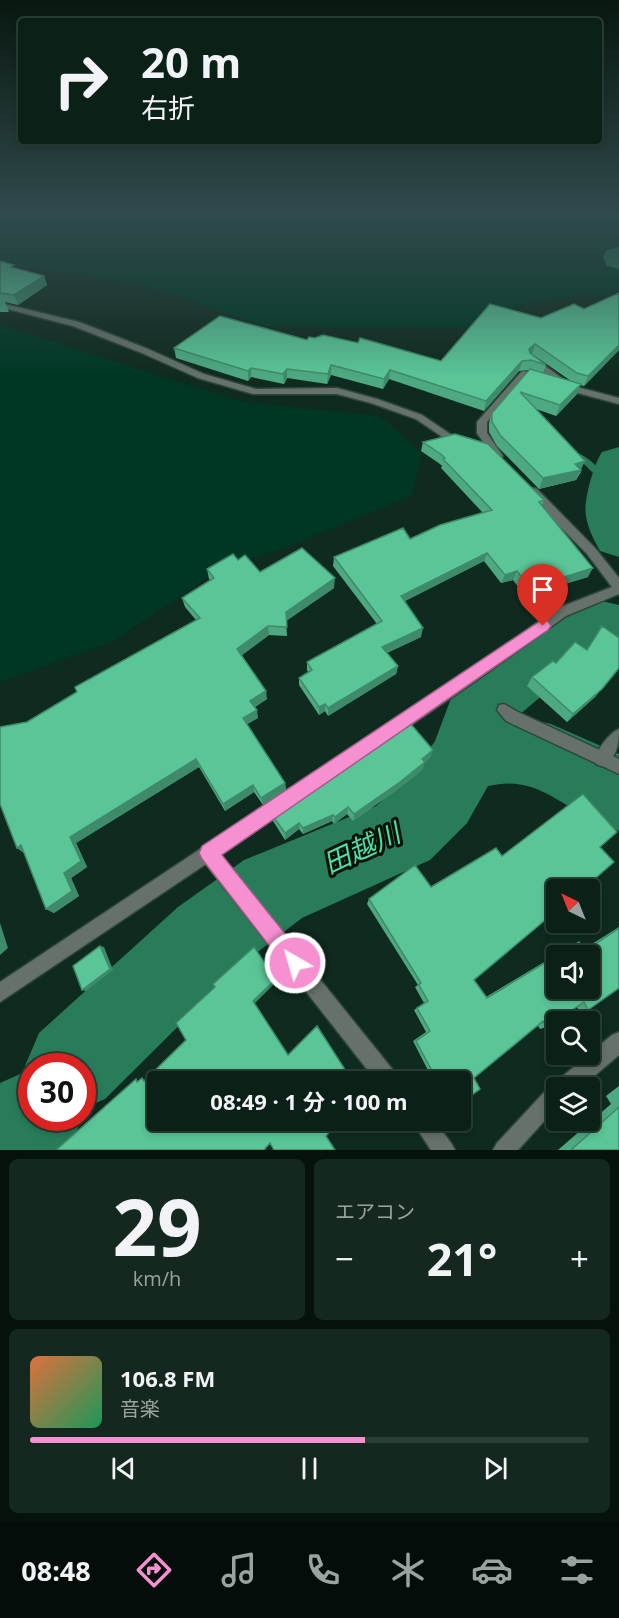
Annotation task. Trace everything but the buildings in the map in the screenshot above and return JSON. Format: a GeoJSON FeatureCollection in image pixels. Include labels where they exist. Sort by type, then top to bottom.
{"type":"FeatureCollection","features":[{"type":"Feature","properties":{"kind":"street"},"geometry":{"type":"LineString","coordinates":[[0,305],[76,324],[201,376],[256,392],[337,391],[374,401],[419,417],[447,436],[469,442]]}},
{"type":"Feature","properties":{"kind":"street"},"geometry":{"type":"LineString","coordinates":[[532,359],[570,388]]}},
{"type":"Feature","properties":{"kind":"street"},"geometry":{"type":"LineString","coordinates":[[508,466],[491,449],[482,433],[482,423],[524,374],[619,401]]}},
{"type":"Feature","properties":{"kind":"street"},"geometry":{"type":"LineString","coordinates":[[480,446],[491,449]]}},
{"type":"Feature","properties":{"kind":"street"},"geometry":{"type":"LineString","coordinates":[[0,993],[469,678],[562,612],[619,588],[591,551],[525,483]]}},
{"type":"Feature","properties":{"kind":"street"},"geometry":{"type":"LineString","coordinates":[[504,710],[511,716],[619,767]]}},
{"type":"Feature","properties":{"kind":"street"},"geometry":{"type":"LineString","coordinates":[[601,759],[619,736]]}},
{"type":"Feature","properties":{"kind":"street"},"geometry":{"type":"LineString","coordinates":[[208,853],[381,1071]]}},
{"type":"Feature","properties":{"kind":"street"},"geometry":{"type":"LineString","coordinates":[[577,1077],[619,1042]]}},
{"type":"Feature","properties":{"kind":"street"},"geometry":{"type":"LineString","coordinates":[[504,1150],[546,1106]]}},
{"type":"Feature","properties":{"kind":"street"},"geometry":{"type":"LineString","coordinates":[[429,1131],[444,1150]]}},
{"type":"Feature","properties":{"kind":"green space"},"geometry":{"type":"Polygon","coordinates":[[[44,270],[619,270],[619,289],[609,294],[583,295],[524,304],[473,328],[264,326],[144,285],[44,270]]]}},
{"type":"Feature","properties":{"kind":"green space"},"geometry":{"type":"Polygon","coordinates":[[[0,325],[243,402],[380,416],[423,454],[411,496],[293,545],[220,569],[112,642],[0,682],[0,325]]]}},
{"type":"Feature","properties":{"kind":"waterway"},"geometry":{"type":"LineString","coordinates":[[575,454],[588,463],[615,490]]}},
{"type":"Feature","properties":{"kind":"waterway","name":"田越川"},"geometry":{"type":"LineString","coordinates":[[619,463],[611,513],[619,537]]}},
{"type":"Feature","properties":{"kind":"waterway","name":"田越川"},"geometry":{"type":"LineString","coordinates":[[465,758],[480,707],[585,622],[619,631]]}},
{"type":"Feature","properties":{"kind":"waterway"},"geometry":{"type":"LineString","coordinates":[[465,758],[506,749],[536,753],[551,758],[619,794]]}},
{"type":"Feature","properties":{"kind":"waterway","name":"田越川"},"geometry":{"type":"LineString","coordinates":[[86,1053],[208,937],[273,889],[403,833],[441,797],[465,758]]}},
{"type":"Feature","properties":{"kind":"waterway","name":"田越川"},"geometry":{"type":"LineString","coordinates":[[12,1150],[24,1131]]}},
{"type":"Feature","properties":{"kind":"route"},"geometry":{"type":"LineString","coordinates":[[295,963],[208,853],[543,626]]}}]}
